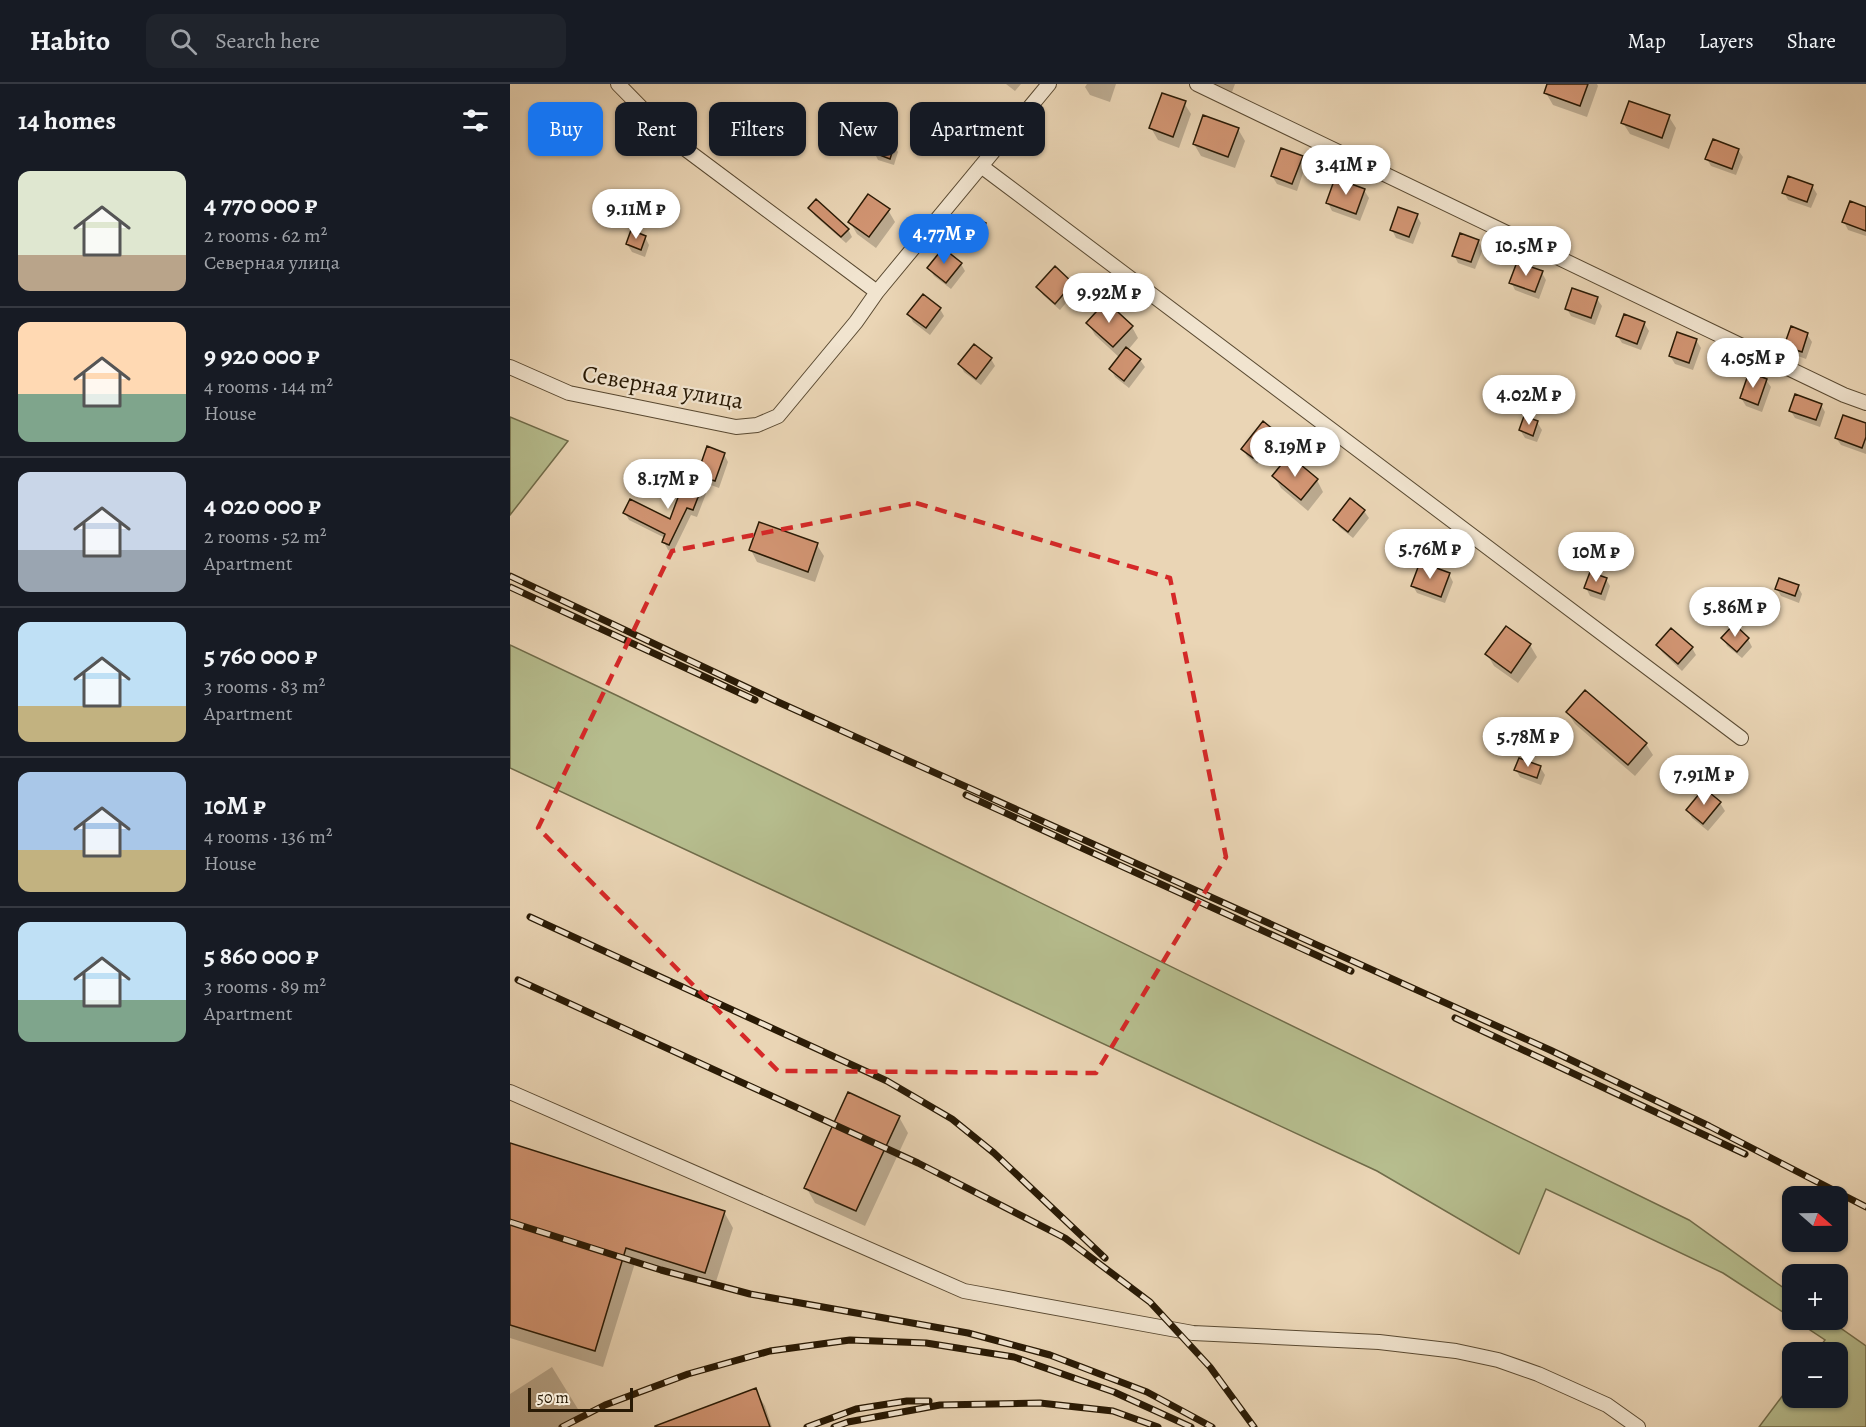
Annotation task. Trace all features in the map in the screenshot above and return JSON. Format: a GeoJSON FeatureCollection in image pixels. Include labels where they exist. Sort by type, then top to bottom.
{"type":"FeatureCollection","features":[{"type":"Feature","properties":{"kind":"street"},"geometry":{"type":"LineString","coordinates":[[618,84],[672,139],[877,292]]}},
{"type":"Feature","properties":{"kind":"street","name":"Северная улица"},"geometry":{"type":"LineString","coordinates":[[510,367],[569,393],[736,427],[758,425],[778,416],[1049,84]]}},
{"type":"Feature","properties":{"kind":"street"},"geometry":{"type":"LineString","coordinates":[[1197,84],[1833,390],[1866,403]]}},
{"type":"Feature","properties":{"kind":"street"},"geometry":{"type":"LineString","coordinates":[[981,166],[1742,738]]}},
{"type":"Feature","properties":{"kind":"street"},"geometry":{"type":"LineString","coordinates":[[510,1092],[964,1291],[1193,1333],[1379,1342],[1456,1351],[1498,1360],[1538,1374],[1607,1406],[1638,1427]]}},
{"type":"Feature","properties":{"kind":"highlighted area"},"geometry":{"type":"Polygon","coordinates":[[[916,503],[1170,578],[1226,857],[1096,1073],[778,1071],[538,828],[672,551],[916,503]]]}},
{"type":"Feature","properties":{"kind":"green space"},"geometry":{"type":"Polygon","coordinates":[[[510,417],[568,441],[510,515],[510,417]]]}},
{"type":"Feature","properties":{"kind":"green space"},"geometry":{"type":"Polygon","coordinates":[[[510,645],[1689,1220],[1782,1287],[1782,1311],[1723,1273],[1546,1189],[1519,1254],[1377,1171],[510,768],[510,645]]]}},
{"type":"Feature","properties":{"kind":"green space"},"geometry":{"type":"Polygon","coordinates":[[[1810,1330],[1843,1330],[1866,1346],[1866,1427],[1759,1427],[1782,1396],[1782,1408],[1848,1408],[1848,1342],[1823,1342],[1825,1340],[1810,1330]]]}},
{"type":"Feature","properties":{"kind":"building"},"geometry":{"type":"Polygon","coordinates":[[[1547,84],[1588,84],[1580,106],[1544,93],[1547,84]]]}},
{"type":"Feature","properties":{"kind":"building"},"geometry":{"type":"Polygon","coordinates":[[[1162,93],[1186,101],[1173,137],[1149,128],[1162,93]]]}},
{"type":"Feature","properties":{"kind":"building"},"geometry":{"type":"Polygon","coordinates":[[[1629,101],[1670,115],[1662,138],[1621,123],[1629,101]]]}},
{"type":"Feature","properties":{"kind":"building"},"geometry":{"type":"Polygon","coordinates":[[[1203,115],[1239,128],[1228,157],[1193,144],[1203,115]]]}},
{"type":"Feature","properties":{"kind":"building"},"geometry":{"type":"Polygon","coordinates":[[[1713,139],[1739,149],[1732,169],[1705,159],[1713,139]]]}},
{"type":"Feature","properties":{"kind":"building"},"geometry":{"type":"Polygon","coordinates":[[[1281,148],[1303,156],[1292,184],[1271,176],[1281,148]]]}},
{"type":"Feature","properties":{"kind":"building"},"geometry":{"type":"Polygon","coordinates":[[[1788,176],[1813,185],[1807,202],[1782,193],[1788,176]]]}},
{"type":"Feature","properties":{"kind":"building"},"geometry":{"type":"Polygon","coordinates":[[[1335,178],[1365,189],[1356,214],[1326,203],[1335,178]]]}},
{"type":"Feature","properties":{"kind":"building"},"geometry":{"type":"Polygon","coordinates":[[[868,194],[890,209],[869,237],[848,222],[868,194]]]}},
{"type":"Feature","properties":{"kind":"building"},"geometry":{"type":"Polygon","coordinates":[[[816,199],[849,229],[841,237],[808,208],[816,199]]]}},
{"type":"Feature","properties":{"kind":"building"},"geometry":{"type":"Polygon","coordinates":[[[1850,201],[1866,207],[1866,231],[1842,222],[1850,201]]]}},
{"type":"Feature","properties":{"kind":"building"},"geometry":{"type":"Polygon","coordinates":[[[1398,207],[1418,214],[1409,237],[1390,230],[1398,207]]]}},
{"type":"Feature","properties":{"kind":"building"},"geometry":{"type":"Polygon","coordinates":[[[971,217],[986,223],[982,235],[966,230],[971,217]]]}},
{"type":"Feature","properties":{"kind":"building"},"geometry":{"type":"Polygon","coordinates":[[[631,230],[646,236],[641,250],[626,244],[631,230]]]}},
{"type":"Feature","properties":{"kind":"building"},"geometry":{"type":"Polygon","coordinates":[[[1460,233],[1479,240],[1471,262],[1452,256],[1460,233]]]}},
{"type":"Feature","properties":{"kind":"building"},"geometry":{"type":"Polygon","coordinates":[[[943,248],[962,263],[946,283],[927,268],[943,248]]]}},
{"type":"Feature","properties":{"kind":"building"},"geometry":{"type":"Polygon","coordinates":[[[1517,262],[1543,271],[1535,292],[1509,283],[1517,262]]]}},
{"type":"Feature","properties":{"kind":"building"},"geometry":{"type":"Polygon","coordinates":[[[1055,266],[1073,283],[1055,304],[1036,287],[1055,266]]]}},
{"type":"Feature","properties":{"kind":"building"},"geometry":{"type":"Polygon","coordinates":[[[1572,288],[1598,297],[1591,318],[1565,309],[1572,288]]]}},
{"type":"Feature","properties":{"kind":"building"},"geometry":{"type":"Polygon","coordinates":[[[923,294],[941,308],[926,328],[907,314],[923,294]]]}},
{"type":"Feature","properties":{"kind":"building"},"geometry":{"type":"Polygon","coordinates":[[[1106,301],[1133,326],[1113,347],[1086,323],[1106,301]]]}},
{"type":"Feature","properties":{"kind":"building"},"geometry":{"type":"Polygon","coordinates":[[[1624,314],[1645,322],[1637,344],[1616,336],[1624,314]]]}},
{"type":"Feature","properties":{"kind":"building"},"geometry":{"type":"Polygon","coordinates":[[[1791,326],[1808,333],[1802,352],[1784,346],[1791,326]]]}},
{"type":"Feature","properties":{"kind":"building"},"geometry":{"type":"Polygon","coordinates":[[[1677,332],[1697,339],[1689,363],[1669,356],[1677,332]]]}},
{"type":"Feature","properties":{"kind":"building"},"geometry":{"type":"Polygon","coordinates":[[[974,344],[992,358],[976,379],[958,364],[974,344]]]}},
{"type":"Feature","properties":{"kind":"building"},"geometry":{"type":"Polygon","coordinates":[[[1126,347],[1141,359],[1124,381],[1109,369],[1126,347]]]}},
{"type":"Feature","properties":{"kind":"building"},"geometry":{"type":"Polygon","coordinates":[[[1749,372],[1767,379],[1758,405],[1740,398],[1749,372]]]}},
{"type":"Feature","properties":{"kind":"building"},"geometry":{"type":"Polygon","coordinates":[[[1795,394],[1822,404],[1816,420],[1789,411],[1795,394]]]}},
{"type":"Feature","properties":{"kind":"building"},"geometry":{"type":"Polygon","coordinates":[[[1843,415],[1866,423],[1866,437],[1862,448],[1835,438],[1843,415]]]}},
{"type":"Feature","properties":{"kind":"building"},"geometry":{"type":"Polygon","coordinates":[[[1524,416],[1538,421],[1533,436],[1519,430],[1524,416]]]}},
{"type":"Feature","properties":{"kind":"building"},"geometry":{"type":"Polygon","coordinates":[[[1263,421],[1274,430],[1253,458],[1241,449],[1263,421]]]}},
{"type":"Feature","properties":{"kind":"building"},"geometry":{"type":"Polygon","coordinates":[[[707,446],[725,453],[715,481],[697,475],[707,446]]]}},
{"type":"Feature","properties":{"kind":"building"},"geometry":{"type":"Polygon","coordinates":[[[1289,455],[1318,479],[1301,500],[1272,476],[1289,455]]]}},
{"type":"Feature","properties":{"kind":"building"},"geometry":{"type":"Polygon","coordinates":[[[686,476],[704,482],[693,510],[687,508],[669,545],[662,542],[665,534],[623,513],[630,499],[670,519],[686,476]]]}},
{"type":"Feature","properties":{"kind":"building"},"geometry":{"type":"Polygon","coordinates":[[[1350,498],[1365,510],[1348,532],[1333,520],[1350,498]]]}},
{"type":"Feature","properties":{"kind":"building"},"geometry":{"type":"Polygon","coordinates":[[[759,522],[818,543],[808,572],[749,550],[759,522]]]}},
{"type":"Feature","properties":{"kind":"building"},"geometry":{"type":"Polygon","coordinates":[[[1420,562],[1450,573],[1441,597],[1411,586],[1420,562]]]}},
{"type":"Feature","properties":{"kind":"building"},"geometry":{"type":"Polygon","coordinates":[[[1590,572],[1607,578],[1601,594],[1584,588],[1590,572]]]}},
{"type":"Feature","properties":{"kind":"building"},"geometry":{"type":"Polygon","coordinates":[[[1779,578],[1799,585],[1795,596],[1775,589],[1779,578]]]}},
{"type":"Feature","properties":{"kind":"building"},"geometry":{"type":"Polygon","coordinates":[[[1734,624],[1749,638],[1737,652],[1721,638],[1734,624]]]}},
{"type":"Feature","properties":{"kind":"building"},"geometry":{"type":"Polygon","coordinates":[[[1506,626],[1531,644],[1511,673],[1485,654],[1506,626]]]}},
{"type":"Feature","properties":{"kind":"building"},"geometry":{"type":"Polygon","coordinates":[[[1671,628],[1693,647],[1678,664],[1656,645],[1671,628]]]}},
{"type":"Feature","properties":{"kind":"building"},"geometry":{"type":"Polygon","coordinates":[[[1585,690],[1647,743],[1628,765],[1566,712],[1585,690]]]}},
{"type":"Feature","properties":{"kind":"building"},"geometry":{"type":"Polygon","coordinates":[[[1519,758],[1541,766],[1537,778],[1514,770],[1519,758]]]}},
{"type":"Feature","properties":{"kind":"building"},"geometry":{"type":"Polygon","coordinates":[[[1704,788],[1721,802],[1703,824],[1686,810],[1704,788]]]}},
{"type":"Feature","properties":{"kind":"building"},"geometry":{"type":"Polygon","coordinates":[[[848,1092],[900,1116],[856,1211],[804,1188],[848,1092]]]}},
{"type":"Feature","properties":{"kind":"building"},"geometry":{"type":"Polygon","coordinates":[[[510,1143],[725,1211],[705,1273],[626,1248],[595,1351],[510,1325],[510,1143]]]}},
{"type":"Feature","properties":{"kind":"building"},"geometry":{"type":"Polygon","coordinates":[[[756,1388],[770,1427],[655,1427],[655,1426],[756,1388]]]}},
{"type":"Feature","properties":{"kind":"railway"},"geometry":{"type":"LineString","coordinates":[[510,576],[778,702],[1550,1050],[1709,1126],[1866,1207]]}},
{"type":"Feature","properties":{"kind":"railway"},"geometry":{"type":"LineString","coordinates":[[510,587],[755,700]]}},
{"type":"Feature","properties":{"kind":"railway"},"geometry":{"type":"LineString","coordinates":[[966,795],[1351,971]]}},
{"type":"Feature","properties":{"kind":"railway"},"geometry":{"type":"LineString","coordinates":[[530,917],[887,1081],[952,1119],[994,1153],[1105,1258]]}},
{"type":"Feature","properties":{"kind":"railway"},"geometry":{"type":"LineString","coordinates":[[518,980],[918,1163],[1065,1238],[1150,1302],[1210,1367],[1254,1427]]}},
{"type":"Feature","properties":{"kind":"railway"},"geometry":{"type":"LineString","coordinates":[[1455,1018],[1745,1154]]}},
{"type":"Feature","properties":{"kind":"railway"},"geometry":{"type":"LineString","coordinates":[[510,1222],[661,1270],[750,1294],[968,1333],[1050,1355],[1147,1392],[1212,1427]]}},
{"type":"Feature","properties":{"kind":"railway"},"geometry":{"type":"LineString","coordinates":[[562,1427],[605,1405],[688,1374],[770,1351],[850,1340],[926,1343],[1014,1357],[1114,1392],[1191,1427]]}},
{"type":"Feature","properties":{"kind":"railway"},"geometry":{"type":"LineString","coordinates":[[807,1427],[856,1409],[907,1401],[929,1401]]}},
{"type":"Feature","properties":{"kind":"railway"},"geometry":{"type":"LineString","coordinates":[[834,1427],[848,1422],[940,1405],[1040,1403],[1113,1411],[1158,1427]]}}]}
